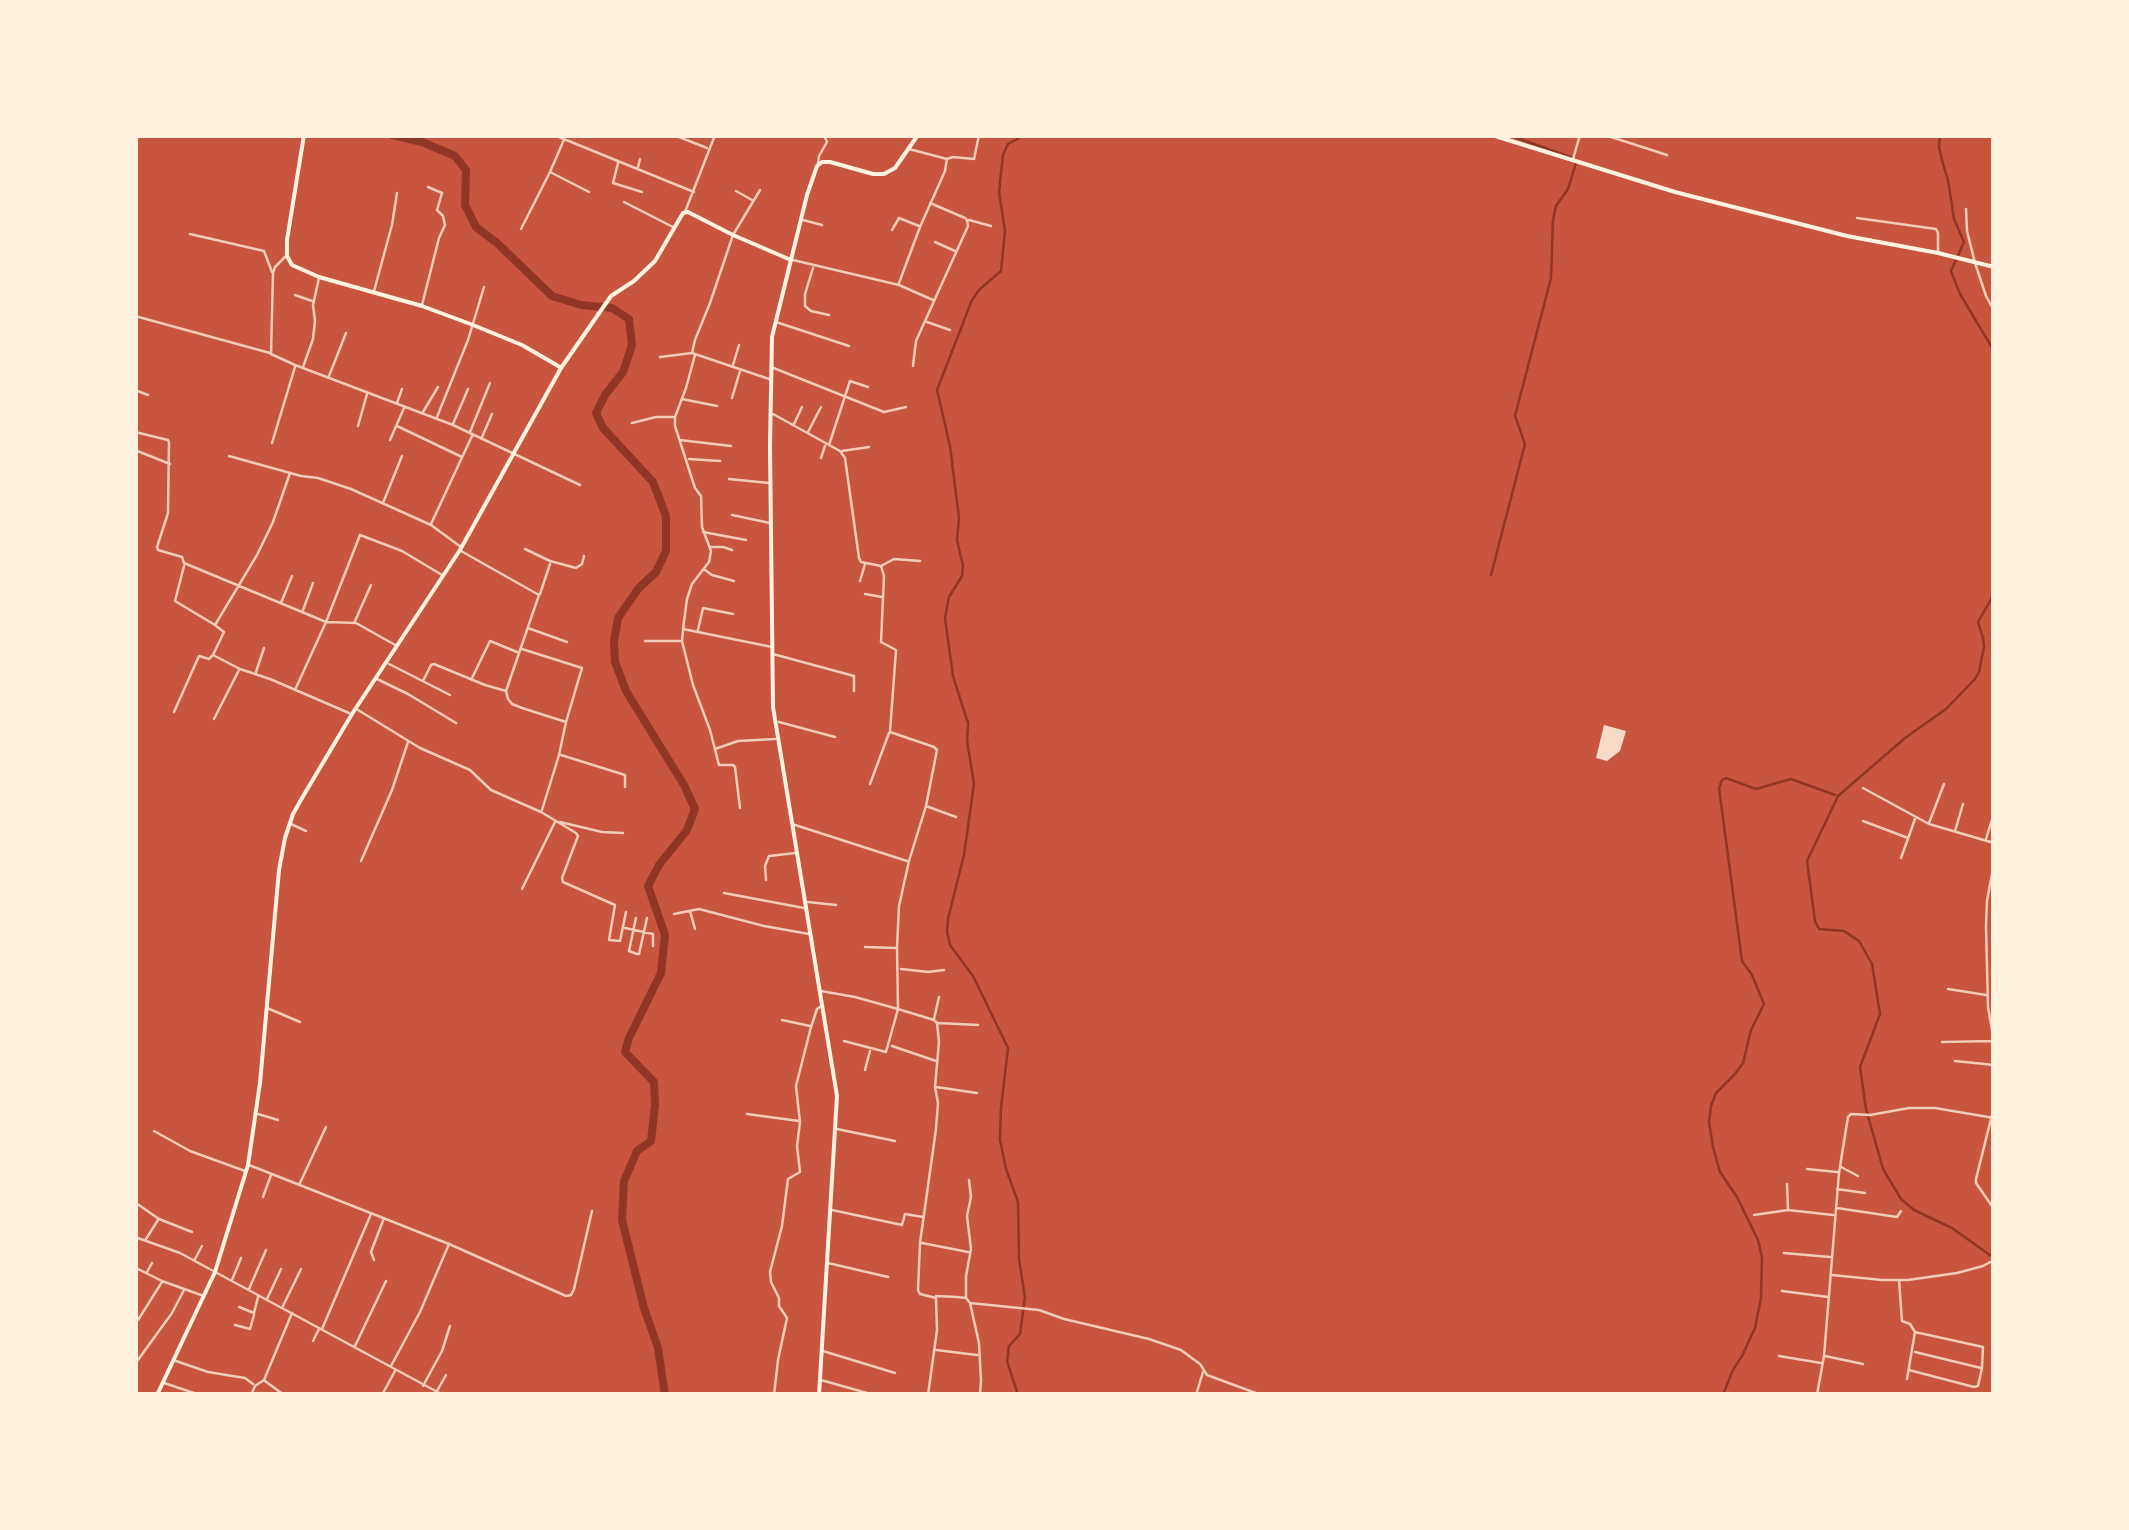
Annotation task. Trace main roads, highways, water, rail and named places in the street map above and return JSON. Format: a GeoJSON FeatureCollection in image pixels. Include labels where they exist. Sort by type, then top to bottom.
{"type":"FeatureCollection","features":[{"type":"Feature","properties":{"kind":"main road"},"geometry":{"type":"LineString","coordinates":[[304,135],[288,240],[288,259],[296,268],[473,325],[522,345],[561,368]]}},
{"type":"Feature","properties":{"kind":"main road"},"geometry":{"type":"LineString","coordinates":[[818,1395],[837,1091],[775,721],[770,379],[775,321],[818,164],[835,162],[884,174],[894,168],[918,135]]}},
{"type":"Feature","properties":{"kind":"main road"},"geometry":{"type":"LineString","coordinates":[[1492,135],[1675,192],[1788,222],[1994,267]]}},
{"type":"Feature","properties":{"kind":"main road"},"geometry":{"type":"LineString","coordinates":[[157,1395],[215,1272],[247,1168],[257,1113],[279,870],[290,824],[302,798],[461,548],[561,368],[607,301],[651,266],[686,212],[791,260]]}},
{"type":"Feature","properties":{"kind":"waterway"},"geometry":{"type":"LineString","coordinates":[[392,135],[455,156],[466,170],[465,205],[476,227],[552,296],[581,305],[612,308],[629,319],[632,345],[623,372],[596,413],[603,428],[653,482],[666,516],[666,551],[656,572],[638,589],[618,618],[615,662],[626,691],[695,809],[687,830],[648,886],[665,935],[661,973],[625,1052],[654,1082],[651,1141],[637,1151],[624,1181],[622,1220],[658,1348],[665,1395]]}},
{"type":"Feature","properties":{"kind":"waterway"},"geometry":{"type":"LineString","coordinates":[[1018,1395],[1007,1361],[1009,1346],[1020,1334],[1025,1297],[1019,1259],[1018,1202],[1000,1140],[1008,1048],[973,976],[950,945],[947,932],[974,784],[968,723],[953,676],[945,618],[949,597],[962,576],[963,566],[957,540],[959,518],[950,446],[937,390],[972,300],[1001,271],[1005,231],[999,192],[1003,155],[1008,144],[1025,135]]}},
{"type":"Feature","properties":{"kind":"waterway"},"geometry":{"type":"LineString","coordinates":[[1509,135],[1573,158]]}},
{"type":"Feature","properties":{"kind":"waterway"},"geometry":{"type":"LineString","coordinates":[[1940,135],[1954,219],[1964,242],[1951,271],[1994,351]]}},
{"type":"Feature","properties":{"kind":"waterway"},"geometry":{"type":"LineString","coordinates":[[1491,575],[1525,444],[1515,416],[1551,278],[1553,220],[1576,163]]}},
{"type":"Feature","properties":{"kind":"waterway"},"geometry":{"type":"LineString","coordinates":[[1994,594],[1978,622],[1984,647],[1975,679],[1946,709],[1905,738],[1838,796],[1807,861],[1819,929],[1844,931],[1859,941],[1872,964],[1880,1014],[1860,1067],[1866,1109],[1883,1169],[1901,1199],[1914,1210],[1952,1228],[1994,1258]]}},
{"type":"Feature","properties":{"kind":"waterway"},"geometry":{"type":"LineString","coordinates":[[1723,1395],[1755,1328],[1761,1298],[1762,1257],[1737,1197],[1720,1172],[1709,1122],[1716,1093],[1743,1063],[1751,1030],[1764,1004],[1742,961],[1719,788],[1726,778],[1756,789],[1791,779],[1835,795]]}}]}
